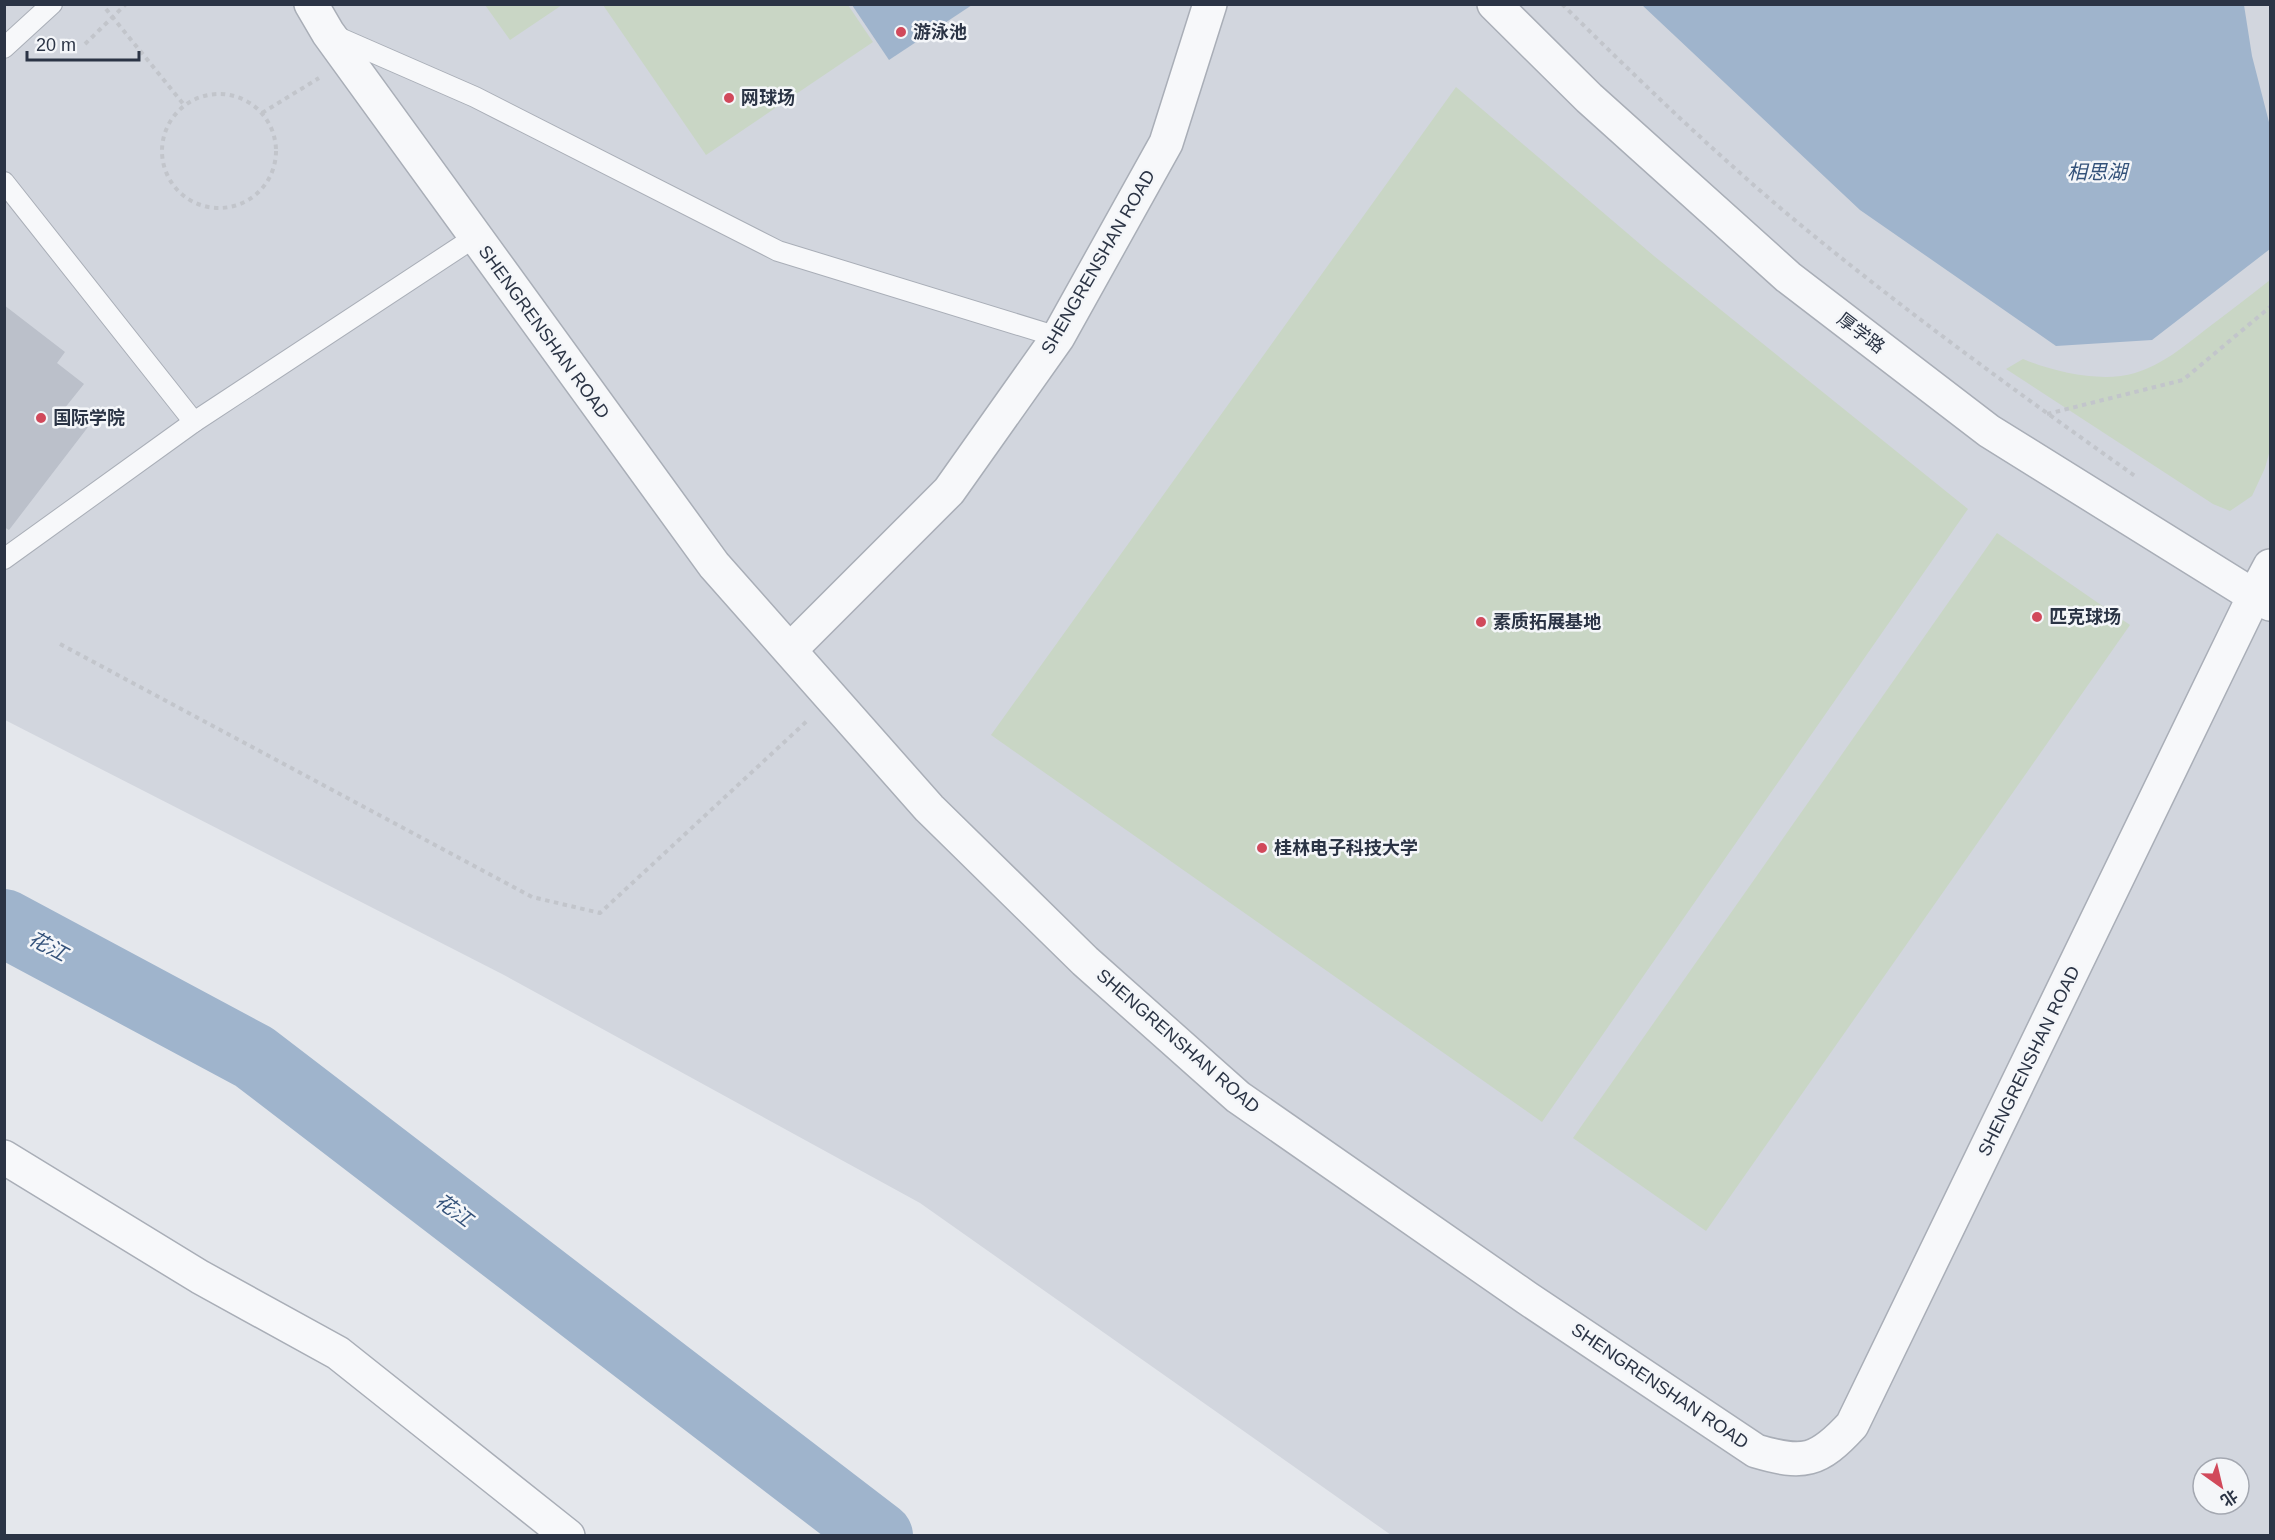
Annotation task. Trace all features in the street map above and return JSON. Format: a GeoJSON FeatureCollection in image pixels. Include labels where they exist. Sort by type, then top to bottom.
{"type":"FeatureCollection","features":[{"type":"Feature","properties":{"kind":"street","name":"SHENGRENSHAN ROAD"},"geometry":{"type":"LineString","coordinates":[[311,4],[348,61],[714,565],[929,808],[1085,961],[1238,1097],[1537,1305],[1756,1451],[1784,1459],[1810,1457],[1831,1448],[1852,1425],[2262,600],[2271,566]]}},
{"type":"Feature","properties":{"kind":"street","name":"SHENGRENSHAN ROAD"},"geometry":{"type":"LineString","coordinates":[[790,650],[949,491],[1058,337],[1166,143],[1210,4]]}},
{"type":"Feature","properties":{"kind":"street","name":"厚学路"},"geometry":{"type":"LineString","coordinates":[[1494,4],[1589,98],[1788,277],[1989,431],[2262,600]]}},
{"type":"Feature","properties":{"kind":"street"},"geometry":{"type":"LineString","coordinates":[[4,1157],[200,1277],[338,1353],[568,1536]]}},
{"type":"Feature","properties":{"kind":"lane"},"geometry":{"type":"LineString","coordinates":[[4,48],[52,4]]}},
{"type":"Feature","properties":{"kind":"lane"},"geometry":{"type":"LineString","coordinates":[[328,33],[475,97],[778,251],[1058,337]]}},
{"type":"Feature","properties":{"kind":"lane"},"geometry":{"type":"LineString","coordinates":[[4,182],[194,422]]}},
{"type":"Feature","properties":{"kind":"lane"},"geometry":{"type":"LineString","coordinates":[[4,559],[194,422],[475,237]]}},
{"type":"Feature","properties":{"kind":"path"},"geometry":{"type":"LineString","coordinates":[[85,44],[126,4]]}},
{"type":"Feature","properties":{"kind":"path"},"geometry":{"type":"LineString","coordinates":[[1562,4],[1667,109],[1792,217],[1998,379],[2144,483]]}},
{"type":"Feature","properties":{"kind":"path"},"geometry":{"type":"LineString","coordinates":[[106,9],[185,106]]}},
{"type":"Feature","properties":{"kind":"path"},"geometry":{"type":"LineString","coordinates":[[262,113],[348,61]]}},
{"type":"Feature","properties":{"kind":"path"},"geometry":{"type":"LineString","coordinates":[[210,94],[229,94],[247,100],[262,113],[272,129],[276,147],[274,166],[266,184],[252,198],[235,206],[216,208],[197,204],[180,194],[169,180],[163,162],[162,144],[167,126],[178,111],[185,106],[193,100],[210,94]]}},
{"type":"Feature","properties":{"kind":"path"},"geometry":{"type":"LineString","coordinates":[[2047,414],[2183,381],[2271,307]]}},
{"type":"Feature","properties":{"kind":"path"},"geometry":{"type":"LineString","coordinates":[[60,644],[532,897],[600,914],[832,698]]}},
{"type":"Feature","properties":{"kind":"shaded area","name":"桂林电子科技大学"},"geometry":{"type":"Polygon","coordinates":[[[4,5],[2270,5],[2270,1535],[1391,1535],[920,1203],[504,975],[5,720],[4,5]]]}},
{"type":"Feature","properties":{"kind":"green space"},"geometry":{"type":"Polygon","coordinates":[[[485,5],[562,5],[510,40],[485,5]]]}},
{"type":"Feature","properties":{"kind":"green space","name":"网球场"},"geometry":{"type":"Polygon","coordinates":[[[603,5],[848,5],[873,42],[706,155],[603,5]]]}},
{"type":"Feature","properties":{"kind":"green space","name":"素质拓展基地"},"geometry":{"type":"Polygon","coordinates":[[[1456,87],[1654,256],[1968,509],[1542,1122],[991,735],[1456,87]]]}},
{"type":"Feature","properties":{"kind":"green space"},"geometry":{"type":"Polygon","coordinates":[[[2270,280],[2270,450],[2265,468],[2252,496],[2230,511],[2213,504],[2006,369],[2023,359],[2078,375],[2122,376],[2145,370],[2189,343],[2270,280]]]}},
{"type":"Feature","properties":{"kind":"green space"},"geometry":{"type":"Polygon","coordinates":[[[1997,533],[2130,625],[1706,1231],[1573,1138],[1997,533]]]}},
{"type":"Feature","properties":{"kind":"water","name":"游泳池"},"geometry":{"type":"Polygon","coordinates":[[[852,5],[972,5],[889,60],[852,5]]]}},
{"type":"Feature","properties":{"kind":"water","name":"相思湖"},"geometry":{"type":"Polygon","coordinates":[[[1642,5],[2244,5],[2252,56],[2270,126],[2270,249],[2152,340],[2056,346],[1860,210],[1642,5]]]}},
{"type":"Feature","properties":{"kind":"building","name":"国际学院"},"geometry":{"type":"Polygon","coordinates":[[[4,305],[65,352],[57,363],[84,384],[64,409],[88,427],[9,530],[4,527],[4,305]]]}},
{"type":"Feature","properties":{"kind":"waterway","name":"花江"},"geometry":{"type":"LineString","coordinates":[[4,923],[254,1057],[879,1536]]}},
{"type":"Feature","properties":{"kind":"place","name":"游泳池"},"geometry":{"type":"Point","coordinates":[901,32]}},
{"type":"Feature","properties":{"kind":"place","name":"网球场"},"geometry":{"type":"Point","coordinates":[729,98]}},
{"type":"Feature","properties":{"kind":"place","name":"国际学院"},"geometry":{"type":"Point","coordinates":[41,418]}},
{"type":"Feature","properties":{"kind":"place","name":"匹克球场"},"geometry":{"type":"Point","coordinates":[2037,617]}},
{"type":"Feature","properties":{"kind":"place","name":"素质拓展基地"},"geometry":{"type":"Point","coordinates":[1481,622]}},
{"type":"Feature","properties":{"kind":"place","name":"桂林电子科技大学"},"geometry":{"type":"Point","coordinates":[1262,848]}}]}
